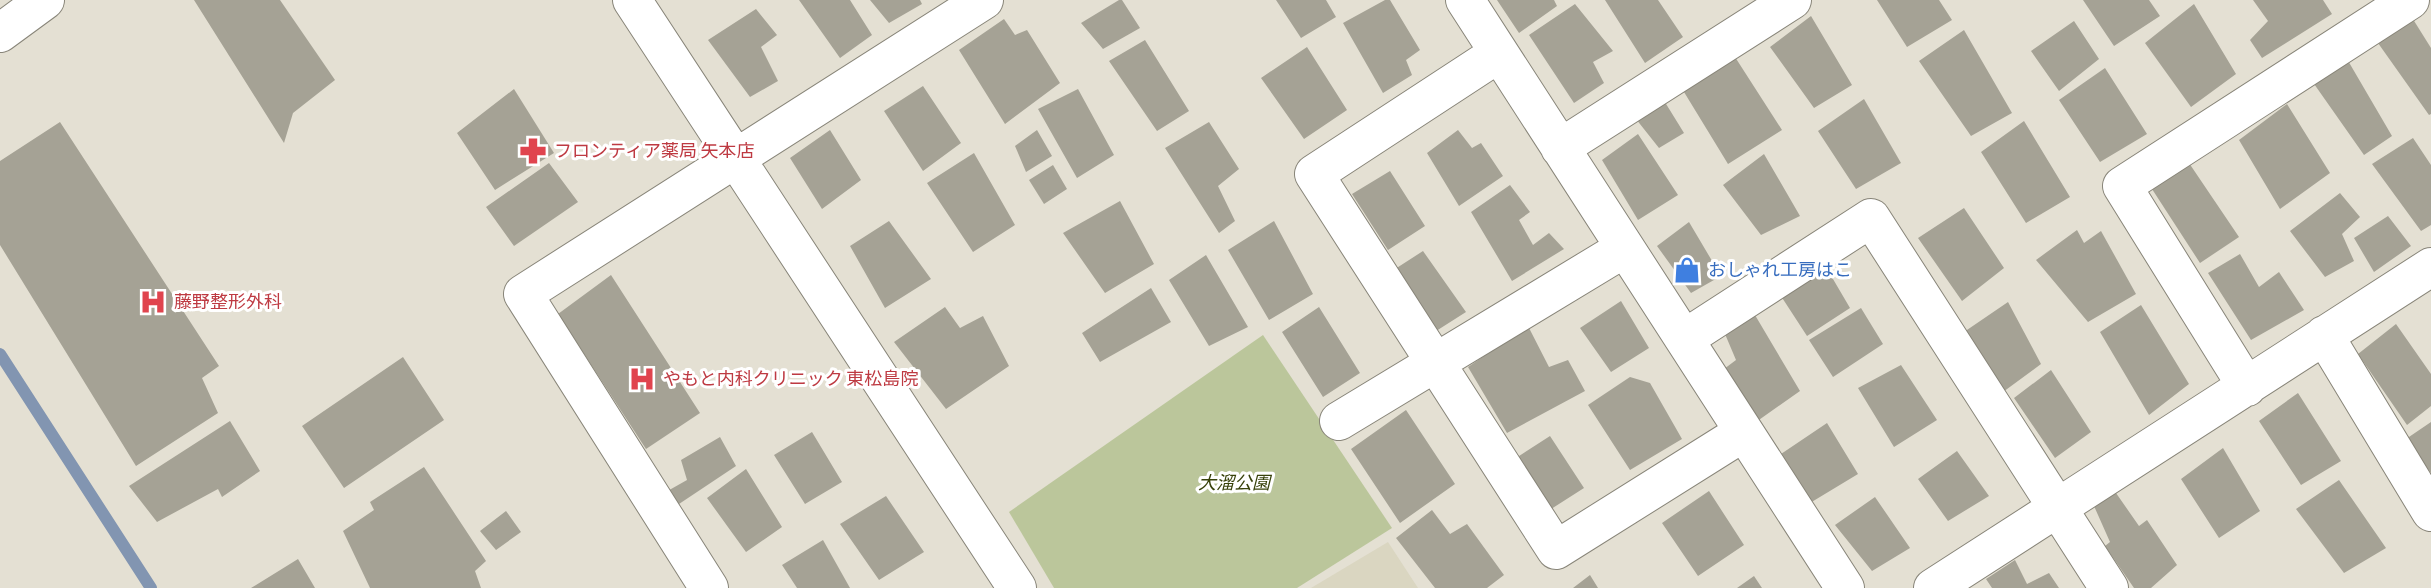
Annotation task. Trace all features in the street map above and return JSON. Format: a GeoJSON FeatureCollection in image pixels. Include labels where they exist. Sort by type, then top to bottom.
{"type":"FeatureCollection","features":[{"type":"Feature","properties":{"kind":"street"},"geometry":{"type":"LineString","coordinates":[[0,33],[45,0]]}},
{"type":"Feature","properties":{"kind":"street"},"geometry":{"type":"LineString","coordinates":[[632,0],[1017,588]]}},
{"type":"Feature","properties":{"kind":"street"},"geometry":{"type":"LineString","coordinates":[[709,588],[523,294],[984,0]]}},
{"type":"Feature","properties":{"kind":"street"},"geometry":{"type":"LineString","coordinates":[[1465,0],[1845,588]]}},
{"type":"Feature","properties":{"kind":"street"},"geometry":{"type":"LineString","coordinates":[[1560,148],[1792,0]]}},
{"type":"Feature","properties":{"kind":"street"},"geometry":{"type":"LineString","coordinates":[[2247,387],[2122,186],[2410,0]]}},
{"type":"Feature","properties":{"kind":"street"},"geometry":{"type":"LineString","coordinates":[[1499,52],[1314,174],[1556,550],[1744,432]]}},
{"type":"Feature","properties":{"kind":"street"},"geometry":{"type":"LineString","coordinates":[[1684,339],[1871,218],[2109,588]]}},
{"type":"Feature","properties":{"kind":"street"},"geometry":{"type":"LineString","coordinates":[[1339,421],[1625,248]]}},
{"type":"Feature","properties":{"kind":"street"},"geometry":{"type":"LineString","coordinates":[[1933,588],[2431,267]]}},
{"type":"Feature","properties":{"kind":"street"},"geometry":{"type":"LineString","coordinates":[[2324,335],[2431,512]]}},
{"type":"Feature","properties":{"kind":"shaded area"},"geometry":{"type":"Polygon","coordinates":[[[1388,542],[1418,588],[1311,588],[1388,542]]]}},
{"type":"Feature","properties":{"kind":"green space","name":"大溜公園"},"geometry":{"type":"Polygon","coordinates":[[[1263,335],[1392,528],[1297,588],[1054,588],[1009,512],[1263,335]]]}},
{"type":"Feature","properties":{"kind":"building"},"geometry":{"type":"Polygon","coordinates":[[[194,0],[280,0],[335,80],[293,113],[284,143],[194,0]]]}},
{"type":"Feature","properties":{"kind":"building"},"geometry":{"type":"Polygon","coordinates":[[[799,0],[850,0],[872,35],[840,58],[799,0]]]}},
{"type":"Feature","properties":{"kind":"building"},"geometry":{"type":"Polygon","coordinates":[[[870,0],[920,0],[922,4],[889,23],[870,0]]]}},
{"type":"Feature","properties":{"kind":"building"},"geometry":{"type":"Polygon","coordinates":[[[1122,0],[1140,28],[1103,49],[1081,23],[1122,0]]]}},
{"type":"Feature","properties":{"kind":"building"},"geometry":{"type":"Polygon","coordinates":[[[1276,0],[1326,0],[1336,17],[1301,38],[1276,0]]]}},
{"type":"Feature","properties":{"kind":"building"},"geometry":{"type":"Polygon","coordinates":[[[1385,0],[1390,0],[1420,50],[1406,60],[1412,75],[1383,93],[1343,23],[1385,0]]]}},
{"type":"Feature","properties":{"kind":"building"},"geometry":{"type":"Polygon","coordinates":[[[1497,0],[1554,0],[1557,6],[1519,33],[1497,0]]]}},
{"type":"Feature","properties":{"kind":"building"},"geometry":{"type":"Polygon","coordinates":[[[1605,0],[1658,0],[1683,37],[1645,63],[1605,0]]]}},
{"type":"Feature","properties":{"kind":"building"},"geometry":{"type":"Polygon","coordinates":[[[1877,0],[1939,0],[1952,20],[1907,47],[1877,0]]]}},
{"type":"Feature","properties":{"kind":"building"},"geometry":{"type":"Polygon","coordinates":[[[2083,0],[2149,0],[2160,16],[2114,46],[2083,0]]]}},
{"type":"Feature","properties":{"kind":"building"},"geometry":{"type":"Polygon","coordinates":[[[2253,0],[2323,0],[2332,14],[2262,58],[2250,40],[2268,21],[2253,0]]]}},
{"type":"Feature","properties":{"kind":"building"},"geometry":{"type":"Polygon","coordinates":[[[1575,4],[1613,51],[1593,62],[1604,83],[1574,103],[1529,35],[1575,4]]]}},
{"type":"Feature","properties":{"kind":"building"},"geometry":{"type":"Polygon","coordinates":[[[2194,4],[2236,74],[2191,107],[2145,43],[2194,4]]]}},
{"type":"Feature","properties":{"kind":"building"},"geometry":{"type":"Polygon","coordinates":[[[756,9],[777,35],[761,47],[778,81],[750,97],[708,40],[756,9]]]}},
{"type":"Feature","properties":{"kind":"building"},"geometry":{"type":"Polygon","coordinates":[[[1811,16],[1852,85],[1814,108],[1770,47],[1811,16]]]}},
{"type":"Feature","properties":{"kind":"building"},"geometry":{"type":"Polygon","coordinates":[[[2411,16],[2431,48],[2429,115],[2378,43],[2411,16]]]}},
{"type":"Feature","properties":{"kind":"building"},"geometry":{"type":"Polygon","coordinates":[[[1004,19],[1015,35],[1027,30],[1060,83],[1005,124],[959,50],[1004,19]]]}},
{"type":"Feature","properties":{"kind":"building"},"geometry":{"type":"Polygon","coordinates":[[[2074,21],[2099,59],[2059,91],[2031,51],[2074,21]]]}},
{"type":"Feature","properties":{"kind":"building"},"geometry":{"type":"Polygon","coordinates":[[[1964,30],[2012,113],[1971,136],[1919,61],[1964,30]]]}},
{"type":"Feature","properties":{"kind":"building"},"geometry":{"type":"Polygon","coordinates":[[[1145,40],[1189,111],[1157,131],[1109,61],[1145,40]]]}},
{"type":"Feature","properties":{"kind":"building"},"geometry":{"type":"Polygon","coordinates":[[[1307,47],[1347,110],[1304,139],[1261,78],[1307,47]]]}},
{"type":"Feature","properties":{"kind":"building"},"geometry":{"type":"Polygon","coordinates":[[[1735,57],[1782,130],[1728,164],[1684,92],[1735,57]]]}},
{"type":"Feature","properties":{"kind":"building"},"geometry":{"type":"Polygon","coordinates":[[[2347,59],[2392,136],[2364,155],[2312,81],[2347,59]]]}},
{"type":"Feature","properties":{"kind":"building"},"geometry":{"type":"Polygon","coordinates":[[[2105,68],[2147,134],[2100,162],[2059,100],[2105,68]]]}},
{"type":"Feature","properties":{"kind":"building"},"geometry":{"type":"Polygon","coordinates":[[[923,86],[961,143],[923,171],[884,111],[923,86]]]}},
{"type":"Feature","properties":{"kind":"building"},"geometry":{"type":"Polygon","coordinates":[[[514,89],[554,153],[495,190],[457,133],[514,89]]]}},
{"type":"Feature","properties":{"kind":"building"},"geometry":{"type":"Polygon","coordinates":[[[1078,89],[1114,155],[1077,178],[1038,109],[1078,89]]]}},
{"type":"Feature","properties":{"kind":"building"},"geometry":{"type":"Polygon","coordinates":[[[1663,99],[1684,133],[1659,148],[1636,119],[1663,99]]]}},
{"type":"Feature","properties":{"kind":"building"},"geometry":{"type":"Polygon","coordinates":[[[1864,99],[1901,163],[1856,189],[1818,131],[1864,99]]]}},
{"type":"Feature","properties":{"kind":"building"},"geometry":{"type":"Polygon","coordinates":[[[2287,104],[2330,173],[2280,209],[2239,140],[2287,104]]]}},
{"type":"Feature","properties":{"kind":"building"},"geometry":{"type":"Polygon","coordinates":[[[2024,121],[2070,197],[2026,223],[1981,152],[2024,121]]]}},
{"type":"Feature","properties":{"kind":"building"},"geometry":{"type":"Polygon","coordinates":[[[60,122],[219,366],[202,378],[218,413],[136,466],[0,245],[0,161],[60,122]]]}},
{"type":"Feature","properties":{"kind":"building"},"geometry":{"type":"Polygon","coordinates":[[[1209,122],[1239,169],[1218,186],[1235,221],[1219,233],[1165,148],[1209,122]]]}},
{"type":"Feature","properties":{"kind":"building"},"geometry":{"type":"Polygon","coordinates":[[[830,130],[861,180],[822,209],[790,158],[830,130]]]}},
{"type":"Feature","properties":{"kind":"building"},"geometry":{"type":"Polygon","coordinates":[[[1037,130],[1052,156],[1026,172],[1015,146],[1037,130]]]}},
{"type":"Feature","properties":{"kind":"building"},"geometry":{"type":"Polygon","coordinates":[[[1458,130],[1472,148],[1481,143],[1503,176],[1459,206],[1427,153],[1458,130]]]}},
{"type":"Feature","properties":{"kind":"building"},"geometry":{"type":"Polygon","coordinates":[[[1638,134],[1678,195],[1638,220],[1602,160],[1638,134]]]}},
{"type":"Feature","properties":{"kind":"building"},"geometry":{"type":"Polygon","coordinates":[[[2413,138],[2431,165],[2431,225],[2421,231],[2372,164],[2413,138]]]}},
{"type":"Feature","properties":{"kind":"building"},"geometry":{"type":"Polygon","coordinates":[[[974,153],[1015,225],[973,252],[927,183],[974,153]]]}},
{"type":"Feature","properties":{"kind":"building"},"geometry":{"type":"Polygon","coordinates":[[[1764,154],[1800,216],[1761,235],[1723,185],[1764,154]]]}},
{"type":"Feature","properties":{"kind":"building"},"geometry":{"type":"Polygon","coordinates":[[[549,163],[578,202],[514,246],[486,207],[549,163]]]}},
{"type":"Feature","properties":{"kind":"building"},"geometry":{"type":"Polygon","coordinates":[[[2189,163],[2239,237],[2200,263],[2152,189],[2189,163]]]}},
{"type":"Feature","properties":{"kind":"building"},"geometry":{"type":"Polygon","coordinates":[[[1053,165],[1067,189],[1044,204],[1029,180],[1053,165]]]}},
{"type":"Feature","properties":{"kind":"building"},"geometry":{"type":"Polygon","coordinates":[[[1390,171],[1425,226],[1388,250],[1352,194],[1390,171]]]}},
{"type":"Feature","properties":{"kind":"building"},"geometry":{"type":"Polygon","coordinates":[[[1510,185],[1530,212],[1519,220],[1533,245],[1549,233],[1564,249],[1512,281],[1471,212],[1510,185]]]}},
{"type":"Feature","properties":{"kind":"building"},"geometry":{"type":"Polygon","coordinates":[[[2340,193],[2360,217],[2342,234],[2354,261],[2325,277],[2290,231],[2340,193]]]}},
{"type":"Feature","properties":{"kind":"building"},"geometry":{"type":"Polygon","coordinates":[[[1120,201],[1154,264],[1105,293],[1063,233],[1120,201]]]}},
{"type":"Feature","properties":{"kind":"building"},"geometry":{"type":"Polygon","coordinates":[[[1964,208],[2004,268],[1962,301],[1918,238],[1964,208]]]}},
{"type":"Feature","properties":{"kind":"building"},"geometry":{"type":"Polygon","coordinates":[[[2388,216],[2411,246],[2374,272],[2354,238],[2388,216]]]}},
{"type":"Feature","properties":{"kind":"building"},"geometry":{"type":"Polygon","coordinates":[[[889,221],[931,279],[885,308],[850,246],[889,221]]]}},
{"type":"Feature","properties":{"kind":"building"},"geometry":{"type":"Polygon","coordinates":[[[1274,221],[1313,294],[1269,320],[1228,250],[1274,221]]]}},
{"type":"Feature","properties":{"kind":"building"},"geometry":{"type":"Polygon","coordinates":[[[1689,222],[1721,276],[1691,293],[1657,246],[1689,222]]]}},
{"type":"Feature","properties":{"kind":"building"},"geometry":{"type":"Polygon","coordinates":[[[2077,230],[2084,243],[2101,231],[2136,294],[2088,322],[2036,260],[2077,230]]]}},
{"type":"Feature","properties":{"kind":"building"},"geometry":{"type":"Polygon","coordinates":[[[1423,251],[1466,312],[1433,333],[1392,271],[1423,251]]]}},
{"type":"Feature","properties":{"kind":"building"},"geometry":{"type":"Polygon","coordinates":[[[2240,254],[2259,287],[2279,272],[2304,310],[2251,340],[2208,273],[2240,254]]]}},
{"type":"Feature","properties":{"kind":"building"},"geometry":{"type":"Polygon","coordinates":[[[1206,255],[1248,327],[1209,346],[1169,280],[1206,255]]]}},
{"type":"Feature","properties":{"kind":"building"},"geometry":{"type":"Polygon","coordinates":[[[1823,262],[1850,308],[1807,336],[1779,293],[1823,262]]]}},
{"type":"Feature","properties":{"kind":"building"},"geometry":{"type":"Polygon","coordinates":[[[611,275],[700,413],[646,449],[558,314],[611,275]]]}},
{"type":"Feature","properties":{"kind":"building"},"geometry":{"type":"Polygon","coordinates":[[[1151,288],[1171,322],[1100,362],[1082,333],[1151,288]]]}},
{"type":"Feature","properties":{"kind":"building"},"geometry":{"type":"Polygon","coordinates":[[[1621,301],[1649,348],[1611,372],[1580,328],[1621,301]]]}},
{"type":"Feature","properties":{"kind":"building"},"geometry":{"type":"Polygon","coordinates":[[[2008,302],[2041,364],[2003,392],[1964,332],[2008,302]]]}},
{"type":"Feature","properties":{"kind":"building"},"geometry":{"type":"Polygon","coordinates":[[[2141,305],[2189,384],[2149,415],[2100,332],[2141,305]]]}},
{"type":"Feature","properties":{"kind":"building"},"geometry":{"type":"Polygon","coordinates":[[[945,307],[960,328],[983,316],[1009,366],[946,409],[894,342],[945,307]]]}},
{"type":"Feature","properties":{"kind":"building"},"geometry":{"type":"Polygon","coordinates":[[[1319,307],[1360,373],[1323,397],[1282,332],[1319,307]]]}},
{"type":"Feature","properties":{"kind":"building"},"geometry":{"type":"Polygon","coordinates":[[[1861,308],[1883,344],[1833,377],[1809,340],[1861,308]]]}},
{"type":"Feature","properties":{"kind":"building"},"geometry":{"type":"Polygon","coordinates":[[[1752,310],[1800,391],[1756,422],[1720,372],[1736,360],[1725,334],[1752,310]]]}},
{"type":"Feature","properties":{"kind":"building"},"geometry":{"type":"Polygon","coordinates":[[[2396,324],[2431,374],[2431,406],[2407,425],[2358,354],[2396,324]]]}},
{"type":"Feature","properties":{"kind":"building"},"geometry":{"type":"Polygon","coordinates":[[[1528,326],[1549,367],[1568,360],[1585,391],[1507,433],[1468,367],[1528,326]]]}},
{"type":"Feature","properties":{"kind":"building"},"geometry":{"type":"Polygon","coordinates":[[[403,357],[444,420],[344,488],[302,426],[403,357]]]}},
{"type":"Feature","properties":{"kind":"building"},"geometry":{"type":"Polygon","coordinates":[[[1901,365],[1937,420],[1894,447],[1858,388],[1901,365]]]}},
{"type":"Feature","properties":{"kind":"building"},"geometry":{"type":"Polygon","coordinates":[[[2051,370],[2091,432],[2055,458],[2014,398],[2051,370]]]}},
{"type":"Feature","properties":{"kind":"building"},"geometry":{"type":"Polygon","coordinates":[[[1630,377],[1650,383],[1682,439],[1630,470],[1588,405],[1630,377]]]}},
{"type":"Feature","properties":{"kind":"building"},"geometry":{"type":"Polygon","coordinates":[[[2298,393],[2341,461],[2301,485],[2259,421],[2298,393]]]}},
{"type":"Feature","properties":{"kind":"building"},"geometry":{"type":"Polygon","coordinates":[[[1406,410],[1455,484],[1400,523],[1351,449],[1406,410]]]}},
{"type":"Feature","properties":{"kind":"building"},"geometry":{"type":"Polygon","coordinates":[[[230,421],[260,471],[222,497],[218,489],[157,522],[129,486],[230,421]]]}},
{"type":"Feature","properties":{"kind":"building"},"geometry":{"type":"Polygon","coordinates":[[[2431,422],[2431,473],[2406,439],[2431,422]]]}},
{"type":"Feature","properties":{"kind":"building"},"geometry":{"type":"Polygon","coordinates":[[[1827,423],[1858,474],[1810,503],[1781,454],[1827,423]]]}},
{"type":"Feature","properties":{"kind":"building"},"geometry":{"type":"Polygon","coordinates":[[[812,432],[842,482],[805,504],[774,455],[812,432]]]}},
{"type":"Feature","properties":{"kind":"building"},"geometry":{"type":"Polygon","coordinates":[[[1550,436],[1584,488],[1548,511],[1516,458],[1550,436]]]}},
{"type":"Feature","properties":{"kind":"building"},"geometry":{"type":"Polygon","coordinates":[[[720,437],[736,466],[673,508],[664,493],[687,480],[681,460],[720,437]]]}},
{"type":"Feature","properties":{"kind":"building"},"geometry":{"type":"Polygon","coordinates":[[[2223,448],[2260,511],[2219,538],[2181,479],[2223,448]]]}},
{"type":"Feature","properties":{"kind":"building"},"geometry":{"type":"Polygon","coordinates":[[[1957,451],[1989,496],[1948,521],[1918,479],[1957,451]]]}},
{"type":"Feature","properties":{"kind":"building"},"geometry":{"type":"Polygon","coordinates":[[[424,467],[486,561],[475,571],[481,588],[370,588],[343,531],[374,510],[370,502],[424,467]]]}},
{"type":"Feature","properties":{"kind":"building"},"geometry":{"type":"Polygon","coordinates":[[[746,469],[782,527],[746,552],[707,498],[746,469]]]}},
{"type":"Feature","properties":{"kind":"building"},"geometry":{"type":"Polygon","coordinates":[[[2339,480],[2386,548],[2344,573],[2296,509],[2339,480]]]}},
{"type":"Feature","properties":{"kind":"building"},"geometry":{"type":"Polygon","coordinates":[[[1709,491],[1744,545],[1698,576],[1662,523],[1709,491]]]}},
{"type":"Feature","properties":{"kind":"building"},"geometry":{"type":"Polygon","coordinates":[[[2116,493],[2139,526],[2147,520],[2177,565],[2151,588],[2134,588],[2105,546],[2110,542],[2094,506],[2116,493]]]}},
{"type":"Feature","properties":{"kind":"building"},"geometry":{"type":"Polygon","coordinates":[[[886,496],[924,552],[879,580],[840,524],[886,496]]]}},
{"type":"Feature","properties":{"kind":"building"},"geometry":{"type":"Polygon","coordinates":[[[1875,497],[1910,548],[1872,571],[1835,525],[1875,497]]]}},
{"type":"Feature","properties":{"kind":"building"},"geometry":{"type":"Polygon","coordinates":[[[1432,510],[1450,534],[1467,524],[1504,575],[1487,588],[1435,588],[1396,538],[1432,510]]]}},
{"type":"Feature","properties":{"kind":"building"},"geometry":{"type":"Polygon","coordinates":[[[506,511],[521,532],[496,550],[480,531],[506,511]]]}},
{"type":"Feature","properties":{"kind":"building"},"geometry":{"type":"Polygon","coordinates":[[[823,540],[850,588],[797,588],[782,565],[823,540]]]}},
{"type":"Feature","properties":{"kind":"building"},"geometry":{"type":"Polygon","coordinates":[[[298,559],[315,588],[251,588],[298,559]]]}},
{"type":"Feature","properties":{"kind":"building"},"geometry":{"type":"Polygon","coordinates":[[[2015,560],[2027,584],[2049,573],[2059,588],[1992,588],[1986,579],[2015,560]]]}},
{"type":"Feature","properties":{"kind":"building"},"geometry":{"type":"Polygon","coordinates":[[[1590,575],[1598,588],[1573,588],[1590,575]]]}},
{"type":"Feature","properties":{"kind":"building"},"geometry":{"type":"Polygon","coordinates":[[[1754,576],[1762,588],[1737,588],[1754,576]]]}},
{"type":"Feature","properties":{"kind":"waterway"},"geometry":{"type":"LineString","coordinates":[[0,354],[151,588]]}},
{"type":"Feature","properties":{"kind":"place","name":"フロンティア薬局 矢本店"},"geometry":{"type":"Point","coordinates":[533,151]}},
{"type":"Feature","properties":{"kind":"place","name":"おしゃれ工房はこ"},"geometry":{"type":"Point","coordinates":[1687,270]}},
{"type":"Feature","properties":{"kind":"place","name":"藤野整形外科"},"geometry":{"type":"Point","coordinates":[153,302]}},
{"type":"Feature","properties":{"kind":"place","name":"やもと内科クリニック 東松島院"},"geometry":{"type":"Point","coordinates":[642,379]}}]}
